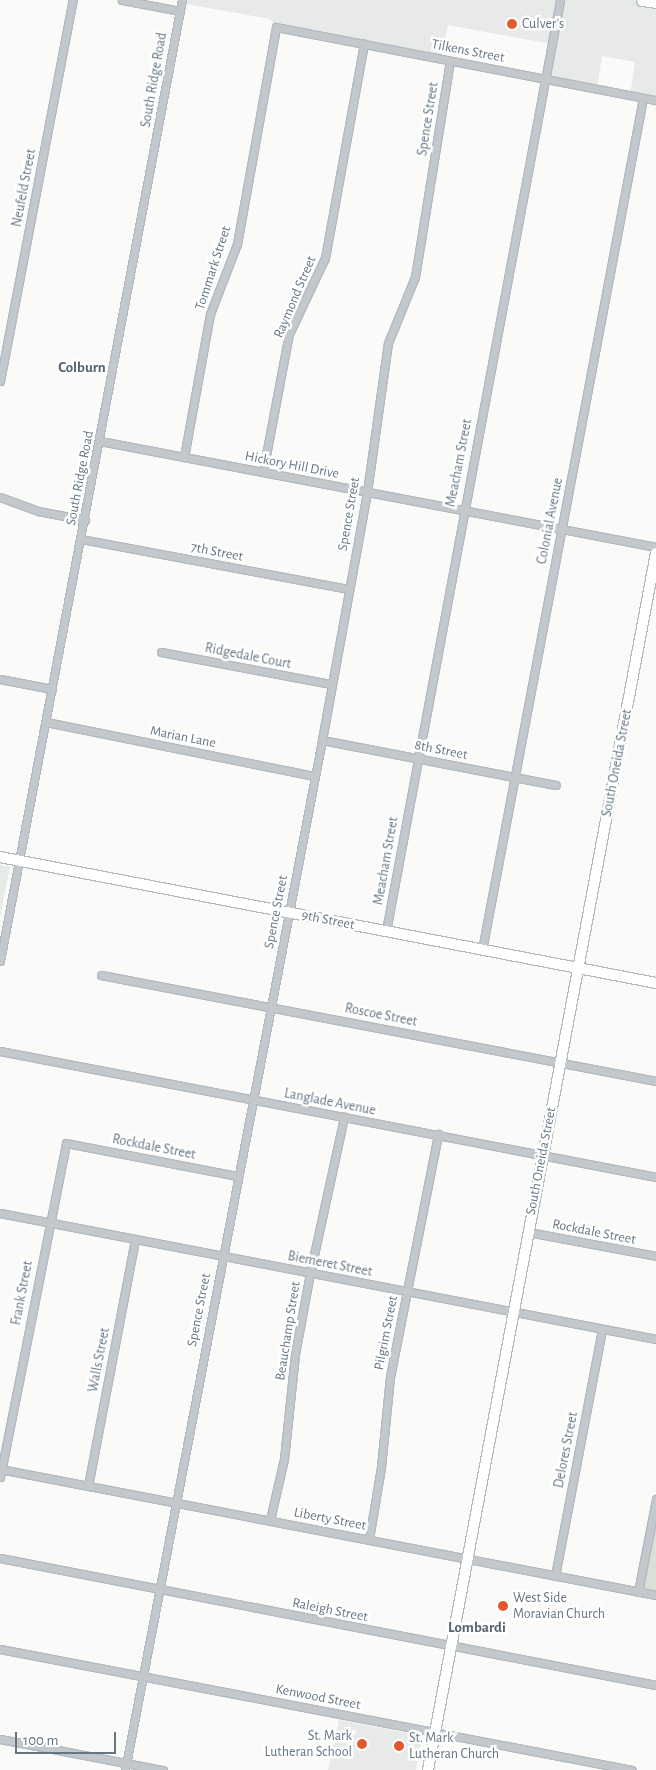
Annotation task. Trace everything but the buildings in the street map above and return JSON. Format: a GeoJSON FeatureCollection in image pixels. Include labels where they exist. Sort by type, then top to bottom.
{"type":"FeatureCollection","features":[{"type":"Feature","properties":{"kind":"main road"},"geometry":{"type":"LineString","coordinates":[[642,0],[656,2]]}},
{"type":"Feature","properties":{"kind":"street","name":"Neufeld Street"},"geometry":{"type":"LineString","coordinates":[[0,381],[74,0]]}},
{"type":"Feature","properties":{"kind":"street"},"geometry":{"type":"LineString","coordinates":[[122,0],[180,11]]}},
{"type":"Feature","properties":{"kind":"street","name":"South Ridge Road"},"geometry":{"type":"LineString","coordinates":[[0,961],[182,0]]}},
{"type":"Feature","properties":{"kind":"street","name":"Meacham Street"},"geometry":{"type":"LineString","coordinates":[[386,931],[463,510],[560,0]]}},
{"type":"Feature","properties":{"kind":"street","name":"Tilkens Street"},"geometry":{"type":"LineString","coordinates":[[276,27],[656,100]]}},
{"type":"Feature","properties":{"kind":"street","name":"Tommark Street"},"geometry":{"type":"LineString","coordinates":[[184,458],[210,314],[237,244],[276,27]]}},
{"type":"Feature","properties":{"kind":"street","name":"Raymond Street"},"geometry":{"type":"LineString","coordinates":[[263,471],[290,334],[325,258],[364,44]]}},
{"type":"Feature","properties":{"kind":"street","name":"Spence Street"},"geometry":{"type":"LineString","coordinates":[[125,1766],[322,740],[366,492],[388,343],[415,277],[450,61]]}},
{"type":"Feature","properties":{"kind":"street","name":"Colonial Avenue"},"geometry":{"type":"LineString","coordinates":[[482,950],[643,98]]}},
{"type":"Feature","properties":{"kind":"street","name":"Hickory Hill Drive"},"geometry":{"type":"LineString","coordinates":[[100,441],[656,548]]}},
{"type":"Feature","properties":{"kind":"street"},"geometry":{"type":"LineString","coordinates":[[0,497],[38,511],[85,520]]}},
{"type":"Feature","properties":{"kind":"street","name":"7th Street"},"geometry":{"type":"LineString","coordinates":[[81,538],[348,589]]}},
{"type":"Feature","properties":{"kind":"street","name":"South Oneida Street"},"geometry":{"type":"LineString","coordinates":[[428,1770],[469,1560],[542,1155],[579,968],[656,553]]}},
{"type":"Feature","properties":{"kind":"street","name":"Ridgedale Court"},"geometry":{"type":"LineString","coordinates":[[161,652],[331,684]]}},
{"type":"Feature","properties":{"kind":"street"},"geometry":{"type":"LineString","coordinates":[[0,680],[52,689]]}},
{"type":"Feature","properties":{"kind":"street","name":"Marian Lane"},"geometry":{"type":"LineString","coordinates":[[46,722],[315,776]]}},
{"type":"Feature","properties":{"kind":"street","name":"8th Street"},"geometry":{"type":"LineString","coordinates":[[322,740],[556,785]]}},
{"type":"Feature","properties":{"kind":"street","name":"9th Street"},"geometry":{"type":"LineString","coordinates":[[0,857],[656,983]]}},
{"type":"Feature","properties":{"kind":"street","name":"Roscoe Street"},"geometry":{"type":"LineString","coordinates":[[101,975],[656,1081]]}},
{"type":"Feature","properties":{"kind":"street","name":"Langlade Avenue"},"geometry":{"type":"LineString","coordinates":[[0,1051],[656,1177]]}},
{"type":"Feature","properties":{"kind":"street","name":"Beauchamp Street"},"geometry":{"type":"LineString","coordinates":[[270,1520],[284,1459],[295,1354],[310,1273],[344,1117]]}},
{"type":"Feature","properties":{"kind":"street","name":"Pilgrim Street"},"geometry":{"type":"LineString","coordinates":[[369,1539],[381,1467],[390,1377],[438,1134]]}},
{"type":"Feature","properties":{"kind":"street","name":"Rockdale Street"},"geometry":{"type":"LineString","coordinates":[[66,1143],[237,1176]]}},
{"type":"Feature","properties":{"kind":"street","name":"Frank Street"},"geometry":{"type":"LineString","coordinates":[[0,1472],[66,1143]]}},
{"type":"Feature","properties":{"kind":"street","name":"Biemeret Street"},"geometry":{"type":"LineString","coordinates":[[0,1213],[656,1339]]}},
{"type":"Feature","properties":{"kind":"street","name":"Rockdale Street"},"geometry":{"type":"LineString","coordinates":[[528,1232],[656,1256]]}},
{"type":"Feature","properties":{"kind":"street","name":"Walls Street"},"geometry":{"type":"LineString","coordinates":[[88,1486],[135,1239]]}},
{"type":"Feature","properties":{"kind":"street","name":"Delores Street"},"geometry":{"type":"LineString","coordinates":[[555,1576],[602,1329]]}},
{"type":"Feature","properties":{"kind":"street","name":"Liberty Street"},"geometry":{"type":"LineString","coordinates":[[0,1472],[175,1502],[656,1595]]}},
{"type":"Feature","properties":{"kind":"street"},"geometry":{"type":"LineString","coordinates":[[638,1592],[656,1498]]}},
{"type":"Feature","properties":{"kind":"street","name":"Raleigh Street"},"geometry":{"type":"LineString","coordinates":[[0,1558],[656,1685]]}},
{"type":"Feature","properties":{"kind":"street","name":"Kenwood Street"},"geometry":{"type":"LineString","coordinates":[[0,1649],[632,1770]]}},
{"type":"Feature","properties":{"kind":"street"},"geometry":{"type":"LineString","coordinates":[[0,1739],[125,1766],[163,1770]]}},
{"type":"Feature","properties":{"kind":"shaded area"},"geometry":{"type":"Polygon","coordinates":[[[182,0],[656,0],[656,100],[630,95],[635,62],[602,56],[597,89],[545,79],[551,44],[448,25],[441,59],[276,27],[270,19],[181,3],[182,0]]]}},
{"type":"Feature","properties":{"kind":"shaded area"},"geometry":{"type":"Polygon","coordinates":[[[0,865],[10,867],[0,917],[0,865]]]}},
{"type":"Feature","properties":{"kind":"shaded area"},"geometry":{"type":"Polygon","coordinates":[[[656,1514],[656,1595],[638,1592],[656,1514]]]}},
{"type":"Feature","properties":{"kind":"shaded area"},"geometry":{"type":"Polygon","coordinates":[[[339,1720],[422,1736],[416,1770],[328,1770],[339,1720]]]}},
{"type":"Feature","properties":{"kind":"place","name":"Culver's"},"geometry":{"type":"Point","coordinates":[512,24]}},
{"type":"Feature","properties":{"kind":"place","name":"West Side Moravian Church"},"geometry":{"type":"Point","coordinates":[503,1606]}},
{"type":"Feature","properties":{"kind":"place","name":"St. Mark Lutheran School"},"geometry":{"type":"Point","coordinates":[362,1744]}},
{"type":"Feature","properties":{"kind":"place","name":"St. Mark Lutheran Church"},"geometry":{"type":"Point","coordinates":[399,1746]}},
{"type":"Feature","properties":{"kind":"district","name":"Colburn"},"geometry":{"type":"Point","coordinates":[82,368]}},
{"type":"Feature","properties":{"kind":"district","name":"Lombardi"},"geometry":{"type":"Point","coordinates":[477,1628]}}]}
